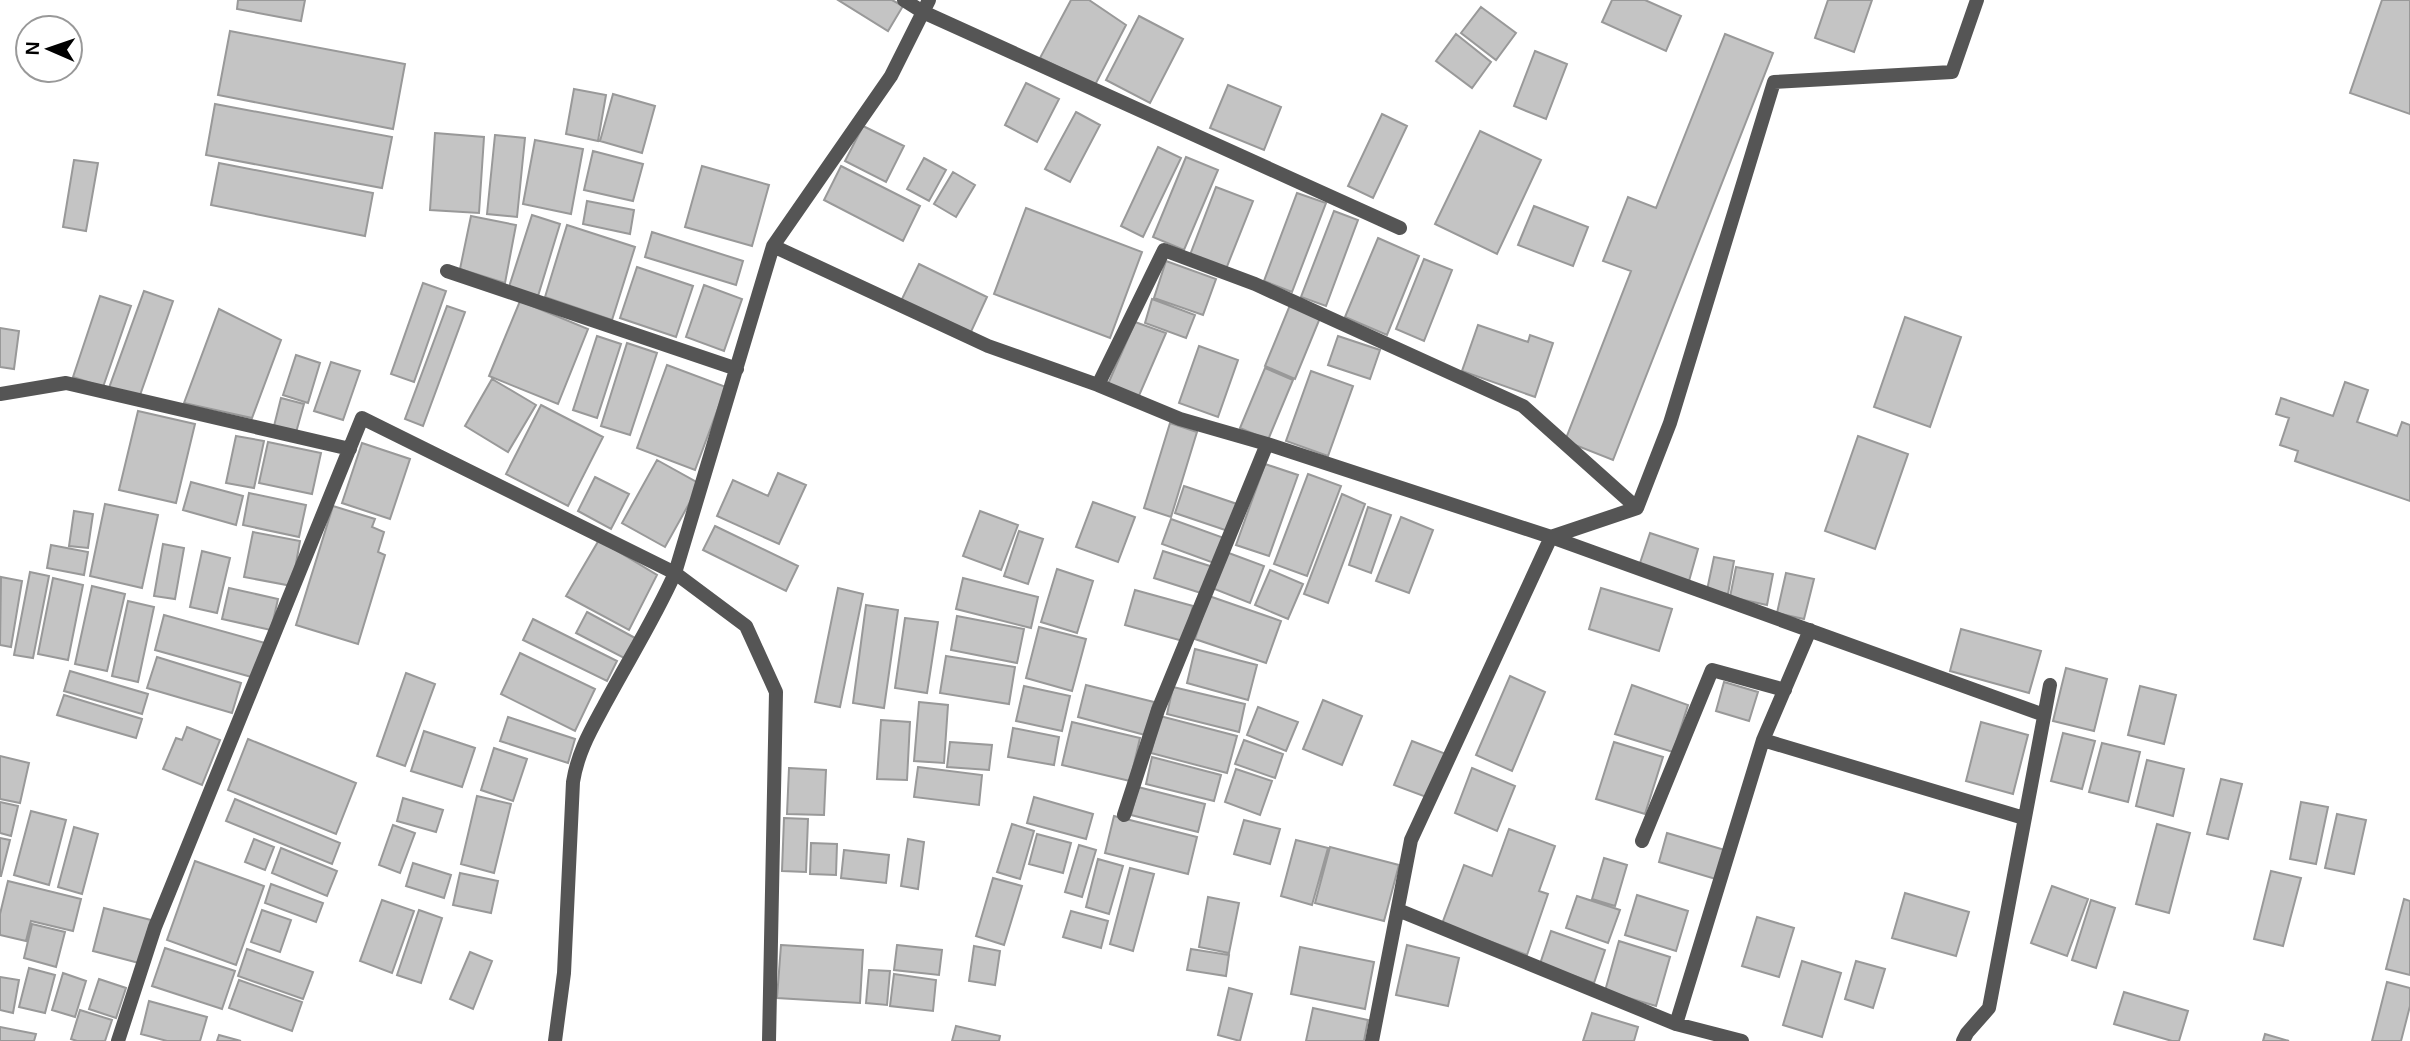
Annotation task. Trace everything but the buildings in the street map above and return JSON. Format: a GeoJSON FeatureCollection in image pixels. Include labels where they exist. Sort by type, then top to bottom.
{"type":"FeatureCollection","features":[{"type":"Feature","properties":{"kind":"street"},"geometry":{"type":"LineString","coordinates":[[904,0],[926,6],[1400,228]]}},
{"type":"Feature","properties":{"kind":"street"},"geometry":{"type":"LineString","coordinates":[[1637,508],[1670,423],[1774,82],[1952,72],[1977,0]]}},
{"type":"Feature","properties":{"kind":"street"},"geometry":{"type":"LineString","coordinates":[[555,1041],[564,973],[573,782],[579,753],[658,611],[675,573],[773,246],[891,76],[926,6]]}},
{"type":"Feature","properties":{"kind":"street"},"geometry":{"type":"LineString","coordinates":[[773,246],[988,346],[1098,385],[1180,419],[1267,444],[1551,537],[2044,715]]}},
{"type":"Feature","properties":{"kind":"street"},"geometry":{"type":"LineString","coordinates":[[1098,385],[1164,250],[1255,284],[1523,406],[1637,508]]}},
{"type":"Feature","properties":{"kind":"street"},"geometry":{"type":"LineString","coordinates":[[447,271],[737,369]]}},
{"type":"Feature","properties":{"kind":"street"},"geometry":{"type":"LineString","coordinates":[[0,394],[66,383],[350,449]]}},
{"type":"Feature","properties":{"kind":"street"},"geometry":{"type":"LineString","coordinates":[[118,1041],[155,926],[362,418],[675,573],[746,626],[776,692],[769,1041]]}},
{"type":"Feature","properties":{"kind":"street"},"geometry":{"type":"LineString","coordinates":[[1124,815],[1158,710],[1267,444]]}},
{"type":"Feature","properties":{"kind":"street"},"geometry":{"type":"LineString","coordinates":[[1372,1041],[1411,840],[1551,537],[1637,508]]}},
{"type":"Feature","properties":{"kind":"street"},"geometry":{"type":"LineString","coordinates":[[1676,1024],[1763,740],[1810,631]]}},
{"type":"Feature","properties":{"kind":"street"},"geometry":{"type":"LineString","coordinates":[[1642,841],[1712,670],[1785,690]]}},
{"type":"Feature","properties":{"kind":"street"},"geometry":{"type":"LineString","coordinates":[[1964,1041],[1967,1033],[1989,1008],[2050,685]]}},
{"type":"Feature","properties":{"kind":"street"},"geometry":{"type":"LineString","coordinates":[[1763,740],[2024,818]]}},
{"type":"Feature","properties":{"kind":"street"},"geometry":{"type":"LineString","coordinates":[[1398,910],[1676,1024],[1742,1041]]}}]}
